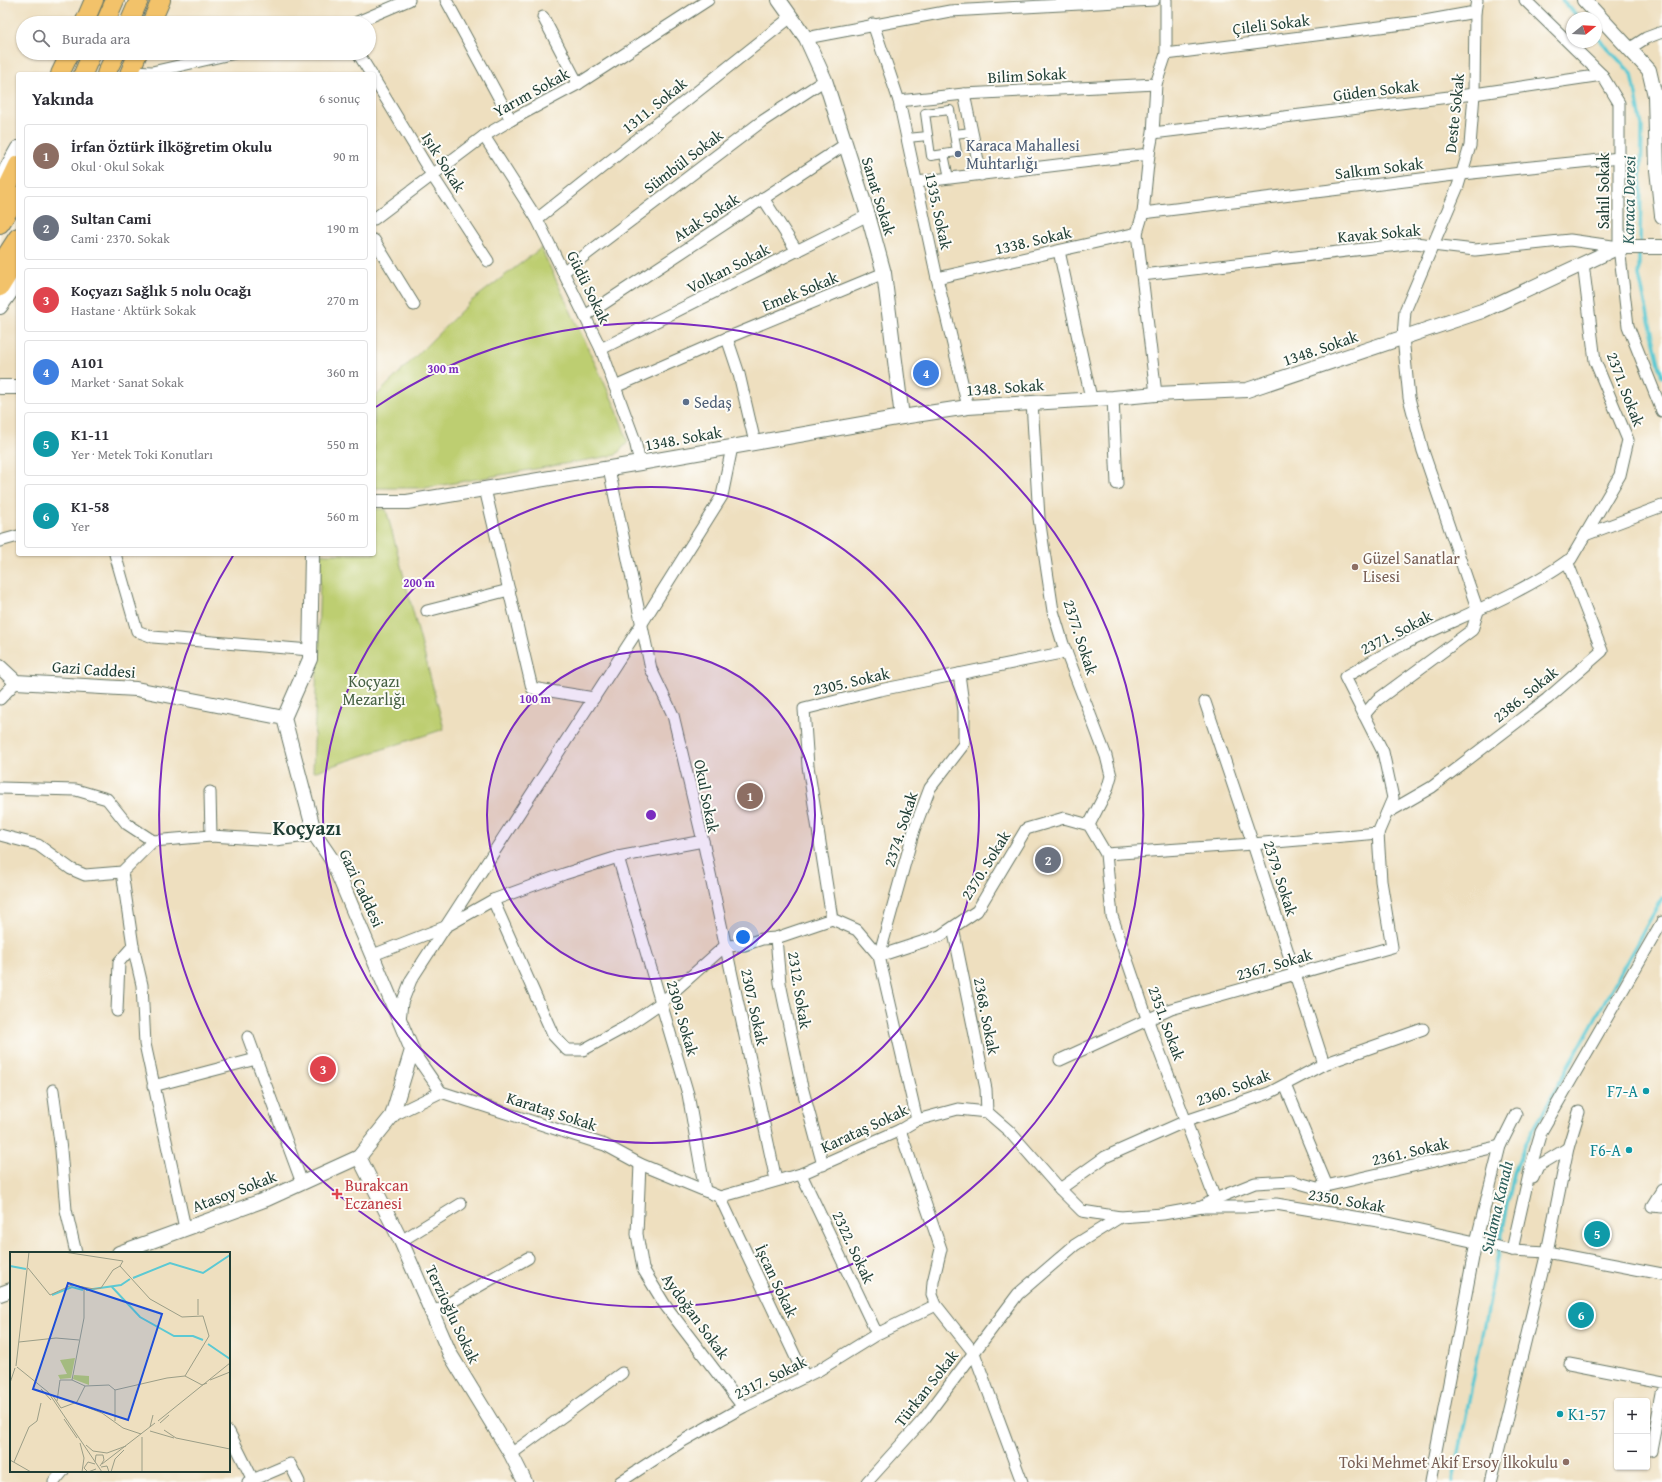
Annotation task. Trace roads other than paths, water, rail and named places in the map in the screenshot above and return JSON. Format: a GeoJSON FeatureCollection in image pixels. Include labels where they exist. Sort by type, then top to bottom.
{"type":"FeatureCollection","features":[{"type":"Feature","properties":{"kind":"highway"},"geometry":{"type":"LineString","coordinates":[[87,16],[94,0]]}},
{"type":"Feature","properties":{"kind":"highway"},"geometry":{"type":"LineString","coordinates":[[108,16],[115,0]]}},
{"type":"Feature","properties":{"kind":"highway"},"geometry":{"type":"LineString","coordinates":[[132,16],[139,0]]}},
{"type":"Feature","properties":{"kind":"highway"},"geometry":{"type":"LineString","coordinates":[[154,16],[161,0]]}},
{"type":"Feature","properties":{"kind":"highway"},"geometry":{"type":"LineString","coordinates":[[61,72],[67,60]]}},
{"type":"Feature","properties":{"kind":"highway"},"geometry":{"type":"LineString","coordinates":[[84,72],[89,60]]}},
{"type":"Feature","properties":{"kind":"highway"},"geometry":{"type":"LineString","coordinates":[[107,72],[113,60]]}},
{"type":"Feature","properties":{"kind":"highway"},"geometry":{"type":"LineString","coordinates":[[130,72],[135,60]]}},
{"type":"Feature","properties":{"kind":"highway"},"geometry":{"type":"LineString","coordinates":[[0,203],[16,169]]}},
{"type":"Feature","properties":{"kind":"highway"},"geometry":{"type":"LineString","coordinates":[[0,224],[16,199]]}},
{"type":"Feature","properties":{"kind":"highway"},"geometry":{"type":"LineString","coordinates":[[0,265],[16,240]]}},
{"type":"Feature","properties":{"kind":"highway"},"geometry":{"type":"LineString","coordinates":[[0,287],[16,261]]}},
{"type":"Feature","properties":{"kind":"street"},"geometry":{"type":"LineString","coordinates":[[371,16],[409,0]]}},
{"type":"Feature","properties":{"kind":"street"},"geometry":{"type":"LineString","coordinates":[[446,0],[511,120]]}},
{"type":"Feature","properties":{"kind":"street","name":"Yarım Sokak"},"geometry":{"type":"LineString","coordinates":[[376,217],[484,136],[578,84],[708,0]]}},
{"type":"Feature","properties":{"kind":"street","name":"Sanat Sokak"},"geometry":{"type":"LineString","coordinates":[[779,0],[806,38],[825,80],[868,215],[884,273],[902,416]]}},
{"type":"Feature","properties":{"kind":"street"},"geometry":{"type":"LineString","coordinates":[[806,38],[979,5],[1154,0]]}},
{"type":"Feature","properties":{"kind":"street"},"geometry":{"type":"LineString","coordinates":[[1156,394],[1136,233],[1143,213],[1149,154],[1153,133],[1156,84],[1166,54],[1166,0]]}},
{"type":"Feature","properties":{"kind":"street","name":"Deste Sokak"},"geometry":{"type":"LineString","coordinates":[[1476,0],[1474,12],[1474,94],[1470,146],[1458,186],[1405,312],[1403,337],[1404,363],[1411,406],[1423,451],[1478,611]]}},
{"type":"Feature","properties":{"kind":"street","name":"Sahil Sokak"},"geometry":{"type":"LineString","coordinates":[[1525,0],[1602,75],[1619,103],[1619,247],[1628,326],[1662,411]]}},
{"type":"Feature","properties":{"kind":"street"},"geometry":{"type":"LineString","coordinates":[[1584,0],[1649,70],[1655,96],[1659,131],[1657,170],[1662,215]]}},
{"type":"Feature","properties":{"kind":"street","name":"Çileli Sokak"},"geometry":{"type":"LineString","coordinates":[[1166,54],[1419,22],[1474,12]]}},
{"type":"Feature","properties":{"kind":"street"},"geometry":{"type":"LineString","coordinates":[[543,16],[578,84]]}},
{"type":"Feature","properties":{"kind":"street","name":"1311. Sokak"},"geometry":{"type":"LineString","coordinates":[[537,219],[791,17]]}},
{"type":"Feature","properties":{"kind":"street","name":"1335. Sokak"},"geometry":{"type":"LineString","coordinates":[[873,24],[900,101],[937,278],[968,407]]}},
{"type":"Feature","properties":{"kind":"street"},"geometry":{"type":"LineString","coordinates":[[1629,49],[1646,38],[1662,32]]}},
{"type":"Feature","properties":{"kind":"street"},"geometry":{"type":"LineString","coordinates":[[130,72],[152,72],[204,60]]}},
{"type":"Feature","properties":{"kind":"street"},"geometry":{"type":"LineString","coordinates":[[362,60],[370,72]]}},
{"type":"Feature","properties":{"kind":"street","name":"Güden Sokak"},"geometry":{"type":"LineString","coordinates":[[1153,133],[1474,94],[1602,75]]}},
{"type":"Feature","properties":{"kind":"street","name":"Sümbül Sokak"},"geometry":{"type":"LineString","coordinates":[[563,272],[762,122],[825,80]]}},
{"type":"Feature","properties":{"kind":"street","name":"Işık Sokak"},"geometry":{"type":"LineString","coordinates":[[376,82],[432,175],[488,261]]}},
{"type":"Feature","properties":{"kind":"street","name":"Bilim Sokak"},"geometry":{"type":"LineString","coordinates":[[900,101],[964,94],[1156,84]]}},
{"type":"Feature","properties":{"kind":"street"},"geometry":{"type":"LineString","coordinates":[[964,94],[982,175]]}},
{"type":"Feature","properties":{"kind":"street"},"geometry":{"type":"LineString","coordinates":[[937,97],[939,111]]}},
{"type":"Feature","properties":{"kind":"street"},"geometry":{"type":"LineString","coordinates":[[950,110],[954,134],[957,152],[931,156],[925,114],[950,110]]}},
{"type":"Feature","properties":{"kind":"street"},"geometry":{"type":"LineString","coordinates":[[954,134],[972,132]]}},
{"type":"Feature","properties":{"kind":"street","name":"Güdü Sokak"},"geometry":{"type":"LineString","coordinates":[[484,136],[537,219],[601,349],[635,441],[640,464]]}},
{"type":"Feature","properties":{"kind":"street"},"geometry":{"type":"LineString","coordinates":[[907,138],[928,136]]}},
{"type":"Feature","properties":{"kind":"street","name":"Atak Sokak"},"geometry":{"type":"LineString","coordinates":[[585,316],[846,144]]}},
{"type":"Feature","properties":{"kind":"street"},"geometry":{"type":"LineString","coordinates":[[0,180],[16,152]]}},
{"type":"Feature","properties":{"kind":"street"},"geometry":{"type":"LineString","coordinates":[[944,154],[949,178]]}},
{"type":"Feature","properties":{"kind":"street"},"geometry":{"type":"LineString","coordinates":[[917,182],[1149,154]]}},
{"type":"Feature","properties":{"kind":"street","name":"Salkım Sokak"},"geometry":{"type":"LineString","coordinates":[[1143,213],[1462,174],[1620,158]]}},
{"type":"Feature","properties":{"kind":"street"},"geometry":{"type":"LineString","coordinates":[[763,198],[797,251]]}},
{"type":"Feature","properties":{"kind":"street","name":"Volkan Sokak"},"geometry":{"type":"LineString","coordinates":[[601,349],[868,215]]}},
{"type":"Feature","properties":{"kind":"street","name":"1338. Sokak"},"geometry":{"type":"LineString","coordinates":[[937,278],[1136,233]]}},
{"type":"Feature","properties":{"kind":"street","name":"Kavak Sokak"},"geometry":{"type":"LineString","coordinates":[[1142,275],[1415,243],[1476,250],[1570,240],[1619,247]]}},
{"type":"Feature","properties":{"kind":"street"},"geometry":{"type":"LineString","coordinates":[[376,243],[414,305]]}},
{"type":"Feature","properties":{"kind":"street"},"geometry":{"type":"LineString","coordinates":[[1619,247],[1662,247]]}},
{"type":"Feature","properties":{"kind":"street","name":"1348. Sokak"},"geometry":{"type":"LineString","coordinates":[[376,502],[406,502],[640,464],[902,416],[968,407],[1156,394],[1247,390],[1302,373],[1482,311],[1619,247]]}},
{"type":"Feature","properties":{"kind":"street"},"geometry":{"type":"LineString","coordinates":[[1059,251],[1091,398]]}},
{"type":"Feature","properties":{"kind":"street","name":"2371. Sokak"},"geometry":{"type":"LineString","coordinates":[[1378,833],[1393,798],[1383,752],[1345,677],[1398,647],[1478,611],[1543,578],[1571,559],[1620,475],[1628,440],[1595,361],[1583,263]]}},
{"type":"Feature","properties":{"kind":"street","name":"Emek Sokak"},"geometry":{"type":"LineString","coordinates":[[615,387],[727,338],[884,273]]}},
{"type":"Feature","properties":{"kind":"street"},"geometry":{"type":"LineString","coordinates":[[0,307],[16,285]]}},
{"type":"Feature","properties":{"kind":"street"},"geometry":{"type":"LineString","coordinates":[[727,338],[739,374],[755,443]]}},
{"type":"Feature","properties":{"kind":"street"},"geometry":{"type":"LineString","coordinates":[[0,388],[16,387]]}},
{"type":"Feature","properties":{"kind":"street"},"geometry":{"type":"LineString","coordinates":[[1113,398],[1118,484]]}},
{"type":"Feature","properties":{"kind":"street","name":"2377. Sokak"},"geometry":{"type":"LineString","coordinates":[[1032,402],[1039,518],[1053,611],[1066,652],[1089,709],[1112,776],[1107,790],[1089,825]]}},
{"type":"Feature","properties":{"kind":"street"},"geometry":{"type":"LineString","coordinates":[[400,1020],[402,1003],[411,980],[641,625],[722,496],[732,447]]}},
{"type":"Feature","properties":{"kind":"street","name":"Okul Sokak"},"geometry":{"type":"LineString","coordinates":[[373,955],[445,927],[493,900],[564,874],[618,857],[703,841],[673,715],[650,669],[609,469]]}},
{"type":"Feature","properties":{"kind":"street"},"geometry":{"type":"LineString","coordinates":[[485,489],[532,688],[594,698]]}},
{"type":"Feature","properties":{"kind":"street"},"geometry":{"type":"LineString","coordinates":[[1585,535],[1662,506]]}},
{"type":"Feature","properties":{"kind":"street"},"geometry":{"type":"LineString","coordinates":[[0,541],[16,537]]}},
{"type":"Feature","properties":{"kind":"street"},"geometry":{"type":"LineString","coordinates":[[116,556],[137,632],[153,637],[310,650]]}},
{"type":"Feature","properties":{"kind":"street"},"geometry":{"type":"LineString","coordinates":[[284,718],[310,659],[312,556]]}},
{"type":"Feature","properties":{"kind":"street","name":"2386. Sokak"},"geometry":{"type":"LineString","coordinates":[[1387,813],[1432,787],[1547,699],[1602,651],[1567,561]]}},
{"type":"Feature","properties":{"kind":"street"},"geometry":{"type":"LineString","coordinates":[[427,611],[509,590]]}},
{"type":"Feature","properties":{"kind":"street"},"geometry":{"type":"LineString","coordinates":[[1364,715],[1377,700],[1472,630],[1478,611]]}},
{"type":"Feature","properties":{"kind":"street","name":"2305. Sokak"},"geometry":{"type":"LineString","coordinates":[[832,919],[808,766],[804,709],[880,690],[1066,652]]}},
{"type":"Feature","properties":{"kind":"street"},"geometry":{"type":"LineString","coordinates":[[0,667],[16,682],[0,699]]}},
{"type":"Feature","properties":{"kind":"street","name":"2374. Sokak"},"geometry":{"type":"LineString","coordinates":[[879,956],[914,830],[930,788],[964,744],[964,711],[959,674]]}},
{"type":"Feature","properties":{"kind":"street","name":"Gazi Caddesi"},"geometry":{"type":"LineString","coordinates":[[16,682],[136,688],[284,718],[315,835],[332,860],[412,1050]]}},
{"type":"Feature","properties":{"kind":"street","name":"2379. Sokak"},"geometry":{"type":"LineString","coordinates":[[1205,702],[1253,844],[1324,1064]]}},
{"type":"Feature","properties":{"kind":"street"},"geometry":{"type":"LineString","coordinates":[[0,788],[76,790],[107,799],[127,824],[153,841],[212,836],[275,840],[315,835]]}},
{"type":"Feature","properties":{"kind":"street"},"geometry":{"type":"LineString","coordinates":[[210,792],[212,836]]}},
{"type":"Feature","properties":{"kind":"street","name":"2370. Sokak"},"geometry":{"type":"LineString","coordinates":[[879,956],[940,936],[977,911],[1026,829],[1064,818],[1089,825]]}},
{"type":"Feature","properties":{"kind":"street"},"geometry":{"type":"LineString","coordinates":[[1089,825],[1106,854],[1253,844],[1378,833]]}},
{"type":"Feature","properties":{"kind":"street","name":"2367. Sokak"},"geometry":{"type":"LineString","coordinates":[[1060,1060],[1148,1021],[1171,1009],[1392,947],[1381,881],[1378,833]]}},
{"type":"Feature","properties":{"kind":"street"},"geometry":{"type":"LineString","coordinates":[[0,835],[38,845],[72,869],[85,875],[122,872],[153,841]]}},
{"type":"Feature","properties":{"kind":"street","name":"2307. Sokak"},"geometry":{"type":"LineString","coordinates":[[703,841],[776,1180]]}},
{"type":"Feature","properties":{"kind":"street","name":"2351. Sokak"},"geometry":{"type":"LineString","coordinates":[[1106,854],[1112,916],[1148,1021],[1215,1199]]}},
{"type":"Feature","properties":{"kind":"street","name":"2309. Sokak"},"geometry":{"type":"LineString","coordinates":[[618,857],[688,1094],[705,1191]]}},
{"type":"Feature","properties":{"kind":"street"},"geometry":{"type":"LineString","coordinates":[[122,872],[133,946],[142,985],[145,1044],[185,1228]]}},
{"type":"Feature","properties":{"kind":"street"},"geometry":{"type":"LineString","coordinates":[[493,900],[553,1035],[567,1050],[582,1050],[627,1026],[662,1002],[725,946],[744,945],[762,939],[776,938]]}},
{"type":"Feature","properties":{"kind":"street"},"geometry":{"type":"LineString","coordinates":[[832,919],[857,930],[879,956],[917,1120]]}},
{"type":"Feature","properties":{"kind":"street","name":"2312. Sokak"},"geometry":{"type":"LineString","coordinates":[[823,1165],[801,1083],[780,983],[776,938],[832,919]]}},
{"type":"Feature","properties":{"kind":"street"},"geometry":{"type":"LineString","coordinates":[[1514,1250],[1531,1166],[1541,1132],[1662,922]]}},
{"type":"Feature","properties":{"kind":"street","name":"2368. Sokak"},"geometry":{"type":"LineString","coordinates":[[953,928],[986,1089],[987,1112]]}},
{"type":"Feature","properties":{"kind":"street"},"geometry":{"type":"LineString","coordinates":[[117,1011],[120,962],[133,946]]}},
{"type":"Feature","properties":{"kind":"street","name":"2360. Sokak"},"geometry":{"type":"LineString","coordinates":[[1060,1188],[1105,1157],[1186,1121],[1270,1093],[1324,1064],[1423,1029]]}},
{"type":"Feature","properties":{"kind":"street"},"geometry":{"type":"LineString","coordinates":[[248,1037],[302,1183]]}},
{"type":"Feature","properties":{"kind":"street"},"geometry":{"type":"LineString","coordinates":[[392,1116],[441,1092],[412,1050]]}},
{"type":"Feature","properties":{"kind":"street"},"geometry":{"type":"LineString","coordinates":[[359,1157],[392,1116],[412,1050]]}},
{"type":"Feature","properties":{"kind":"street"},"geometry":{"type":"LineString","coordinates":[[153,1086],[256,1058]]}},
{"type":"Feature","properties":{"kind":"street"},"geometry":{"type":"LineString","coordinates":[[987,1112],[1009,1131],[1082,1211],[1120,1217],[1163,1214],[1202,1208],[1215,1199],[1255,1183],[1292,1181],[1317,1188],[1328,1186],[1285,1085]]}},
{"type":"Feature","properties":{"kind":"street"},"geometry":{"type":"LineString","coordinates":[[53,1090],[61,1150],[66,1210],[76,1252]]}},
{"type":"Feature","properties":{"kind":"street","name":"Karataş Sokak"},"geometry":{"type":"LineString","coordinates":[[441,1092],[605,1145],[640,1164],[720,1198],[776,1180],[801,1174],[900,1130],[917,1120],[958,1109],[987,1112]]}},
{"type":"Feature","properties":{"kind":"street"},"geometry":{"type":"LineString","coordinates":[[1490,1482],[1547,1252],[1568,1148],[1579,1112]]}},
{"type":"Feature","properties":{"kind":"street"},"geometry":{"type":"LineString","coordinates":[[1430,1482],[1500,1146],[1516,1114]]}},
{"type":"Feature","properties":{"kind":"street"},"geometry":{"type":"LineString","coordinates":[[900,1130],[941,1249],[932,1295],[936,1305]]}},
{"type":"Feature","properties":{"kind":"street","name":"2361. Sokak"},"geometry":{"type":"LineString","coordinates":[[1328,1186],[1500,1146]]}},
{"type":"Feature","properties":{"kind":"street"},"geometry":{"type":"LineString","coordinates":[[1514,1250],[1534,1174],[1538,1166],[1568,1148]]}},
{"type":"Feature","properties":{"kind":"street","name":"Atasoy Sokak"},"geometry":{"type":"LineString","coordinates":[[125,1252],[137,1250],[185,1228],[267,1199],[359,1157]]}},
{"type":"Feature","properties":{"kind":"street","name":"Terzioğlu Sokak"},"geometry":{"type":"LineString","coordinates":[[359,1157],[401,1241],[450,1354],[511,1454],[525,1482]]}},
{"type":"Feature","properties":{"kind":"street","name":"Aydoğan Sokak"},"geometry":{"type":"LineString","coordinates":[[640,1164],[637,1234],[643,1269],[665,1305],[743,1407]]}},
{"type":"Feature","properties":{"kind":"street","name":"2322. Sokak"},"geometry":{"type":"LineString","coordinates":[[801,1174],[877,1334]]}},
{"type":"Feature","properties":{"kind":"street"},"geometry":{"type":"LineString","coordinates":[[1662,1190],[1652,1206],[1662,1207]]}},
{"type":"Feature","properties":{"kind":"street","name":"İşcan Sokak"},"geometry":{"type":"LineString","coordinates":[[720,1198],[805,1377]]}},
{"type":"Feature","properties":{"kind":"street"},"geometry":{"type":"LineString","coordinates":[[401,1241],[461,1204]]}},
{"type":"Feature","properties":{"kind":"street","name":"2350. Sokak"},"geometry":{"type":"LineString","coordinates":[[1202,1208],[1245,1207],[1276,1204],[1384,1222],[1514,1250],[1547,1252],[1662,1274]]}},
{"type":"Feature","properties":{"kind":"street"},"geometry":{"type":"LineString","coordinates":[[1022,1482],[974,1353],[1018,1294],[1075,1245],[1120,1217]]}},
{"type":"Feature","properties":{"kind":"street"},"geometry":{"type":"LineString","coordinates":[[432,1314],[528,1258]]}},
{"type":"Feature","properties":{"kind":"street"},"geometry":{"type":"LineString","coordinates":[[0,1294],[10,1290]]}},
{"type":"Feature","properties":{"kind":"street","name":"2317. Sokak"},"geometry":{"type":"LineString","coordinates":[[620,1482],[681,1442],[743,1407],[819,1370],[877,1334],[936,1305]]}},
{"type":"Feature","properties":{"kind":"street","name":"Türkan Sokak"},"geometry":{"type":"LineString","coordinates":[[867,1482],[924,1419],[974,1353],[936,1305]]}},
{"type":"Feature","properties":{"kind":"street"},"geometry":{"type":"LineString","coordinates":[[1569,1364],[1662,1382]]}},
{"type":"Feature","properties":{"kind":"street"},"geometry":{"type":"LineString","coordinates":[[511,1454],[622,1372]]}},
{"type":"Feature","properties":{"kind":"street"},"geometry":{"type":"LineString","coordinates":[[1650,1451],[1662,1393]]}},
{"type":"Feature","properties":{"kind":"street"},"geometry":{"type":"LineString","coordinates":[[230,1434],[251,1481],[290,1464],[299,1482]]}},
{"type":"Feature","properties":{"kind":"street"},"geometry":{"type":"LineString","coordinates":[[54,1482],[62,1472]]}},
{"type":"Feature","properties":{"kind":"waterway","name":"Karaca Deresi"},"geometry":{"type":"LineString","coordinates":[[1562,0],[1573,12]]}},
{"type":"Feature","properties":{"kind":"waterway","name":"Karaca Deresi"},"geometry":{"type":"LineString","coordinates":[[1602,42],[1632,74],[1642,126],[1640,245]]}},
{"type":"Feature","properties":{"kind":"waterway","name":"Karaca Deresi"},"geometry":{"type":"LineString","coordinates":[[1639,251],[1639,276],[1662,377]]}},
{"type":"Feature","properties":{"kind":"waterway","name":"Sulama Kanalı"},"geometry":{"type":"LineString","coordinates":[[1453,1482],[1514,1173],[1526,1143],[1662,898]]}},
{"type":"Feature","properties":{"kind":"place","name":"Karaca Mahallesi Muhtarlığı"},"geometry":{"type":"Point","coordinates":[958,154]}},
{"type":"Feature","properties":{"kind":"place","name":"A101"},"geometry":{"type":"Point","coordinates":[926,373]}},
{"type":"Feature","properties":{"kind":"place","name":"Sedaş"},"geometry":{"type":"Point","coordinates":[686,402]}},
{"type":"Feature","properties":{"kind":"place","name":"Güzel Sanatlar Lisesi"},"geometry":{"type":"Point","coordinates":[1355,567]}},
{"type":"Feature","properties":{"kind":"place","name":"İrfan Öztürk İlköğretim Okulu"},"geometry":{"type":"Point","coordinates":[750,796]}},
{"type":"Feature","properties":{"kind":"place","name":"Sultan Cami"},"geometry":{"type":"Point","coordinates":[1048,860]}},
{"type":"Feature","properties":{"kind":"place","name":"Koçyazı Sağlık 5 nolu Ocağı"},"geometry":{"type":"Point","coordinates":[323,1069]}},
{"type":"Feature","properties":{"kind":"place","name":"F7-A"},"geometry":{"type":"Point","coordinates":[1646,1091]}},
{"type":"Feature","properties":{"kind":"place","name":"F6-A"},"geometry":{"type":"Point","coordinates":[1629,1150]}},
{"type":"Feature","properties":{"kind":"place","name":"Burakcan Eczanesi"},"geometry":{"type":"Point","coordinates":[337,1194]}},
{"type":"Feature","properties":{"kind":"place","name":"K1-11"},"geometry":{"type":"Point","coordinates":[1597,1234]}},
{"type":"Feature","properties":{"kind":"place","name":"K1-58"},"geometry":{"type":"Point","coordinates":[1581,1315]}},
{"type":"Feature","properties":{"kind":"place","name":"K1-57"},"geometry":{"type":"Point","coordinates":[1560,1414]}},
{"type":"Feature","properties":{"kind":"place","name":"Toki Mehmet Akif Ersoy İlkokulu"},"geometry":{"type":"Point","coordinates":[1566,1462]}},
{"type":"Feature","properties":{"kind":"district","name":"Koçyazı"},"geometry":{"type":"Point","coordinates":[307,827]}},
{"type":"Feature","properties":{"kind":"park label","name":"Koçyazı Mezarlığı"},"geometry":{"type":"Point","coordinates":[374,690]}}]}
